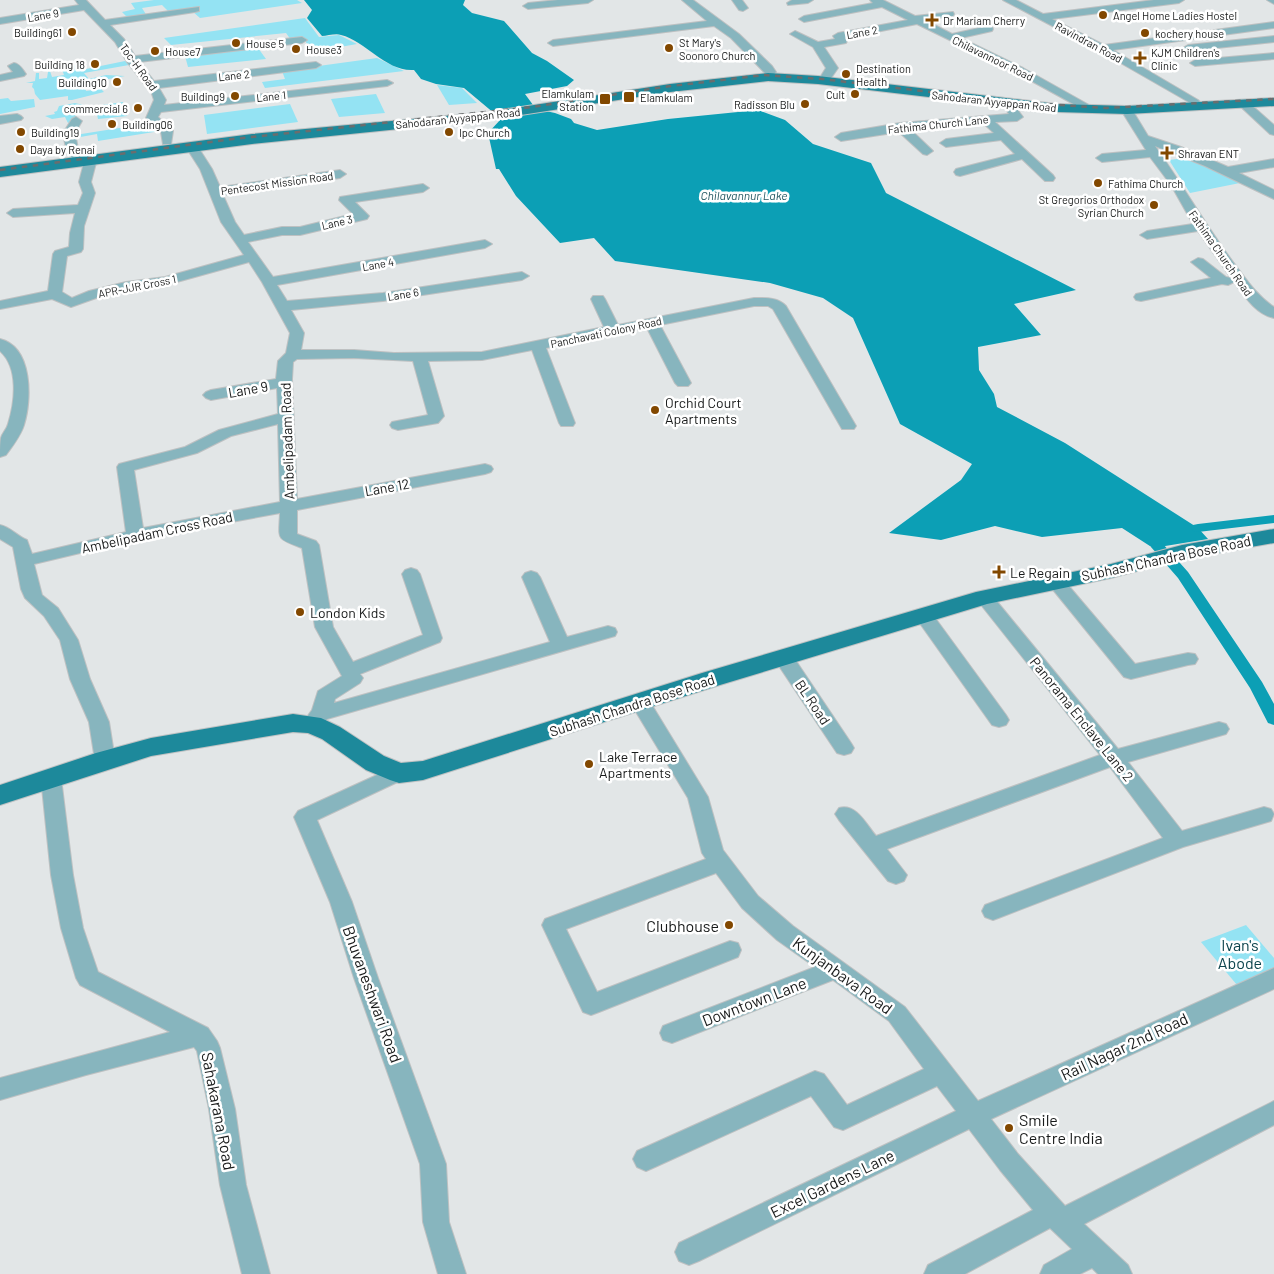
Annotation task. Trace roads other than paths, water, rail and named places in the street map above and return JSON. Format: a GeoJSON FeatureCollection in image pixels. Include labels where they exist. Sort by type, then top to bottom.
{"type":"FeatureCollection","features":[{"type":"Feature","properties":{"kind":"main road","name":"Sahodaran Ayyappan Road"},"geometry":{"type":"LineString","coordinates":[[538,106],[696,79],[770,72],[827,76],[961,93],[1126,108],[1274,96]]}},
{"type":"Feature","properties":{"kind":"main road","name":"Sahodaran Ayyappan Road"},"geometry":{"type":"LineString","coordinates":[[0,164],[167,141],[261,135],[490,112],[768,77],[818,80],[1057,108],[1126,108],[1274,102]]}},
{"type":"Feature","properties":{"kind":"main road","name":"Sahodaran Ayyappan Road"},"geometry":{"type":"LineString","coordinates":[[0,172],[192,147],[261,135]]}},
{"type":"Feature","properties":{"kind":"main road","name":"Subhash Chandra Bose Road"},"geometry":{"type":"LineString","coordinates":[[399,773],[423,770],[783,657],[984,597],[1182,552],[1274,536]]}},
{"type":"Feature","properties":{"kind":"main road"},"geometry":{"type":"LineString","coordinates":[[0,795],[105,760],[151,747],[316,719],[331,733],[375,763],[399,773]]}},
{"type":"Feature","properties":{"kind":"street"},"geometry":{"type":"LineString","coordinates":[[528,6],[588,0]]}},
{"type":"Feature","properties":{"kind":"street"},"geometry":{"type":"LineString","coordinates":[[687,0],[735,36],[770,72]]}},
{"type":"Feature","properties":{"kind":"street"},"geometry":{"type":"LineString","coordinates":[[792,3],[808,0]]}},
{"type":"Feature","properties":{"kind":"street","name":"Ravindran Road"},"geometry":{"type":"LineString","coordinates":[[1008,0],[1102,48],[1194,102]]}},
{"type":"Feature","properties":{"kind":"street"},"geometry":{"type":"LineString","coordinates":[[1086,0],[1100,9]]}},
{"type":"Feature","properties":{"kind":"street"},"geometry":{"type":"LineString","coordinates":[[1040,17],[1179,0]]}},
{"type":"Feature","properties":{"kind":"street"},"geometry":{"type":"LineString","coordinates":[[804,19],[879,2]]}},
{"type":"Feature","properties":{"kind":"street","name":"Chilavannoor Road"},"geometry":{"type":"LineString","coordinates":[[879,2],[1045,84],[1083,105]]}},
{"type":"Feature","properties":{"kind":"street"},"geometry":{"type":"LineString","coordinates":[[27,24],[86,8]]}},
{"type":"Feature","properties":{"kind":"street","name":"Lane 9"},"geometry":{"type":"LineString","coordinates":[[0,21],[86,8]]}},
{"type":"Feature","properties":{"kind":"street","name":"Toc-H Road"},"geometry":{"type":"LineString","coordinates":[[86,8],[120,41],[144,78],[152,85],[160,100],[154,109],[152,118],[167,131],[167,141]]}},
{"type":"Feature","properties":{"kind":"street"},"geometry":{"type":"LineString","coordinates":[[103,23],[194,9]]}},
{"type":"Feature","properties":{"kind":"street"},"geometry":{"type":"LineString","coordinates":[[684,16],[702,13]]}},
{"type":"Feature","properties":{"kind":"street"},"geometry":{"type":"LineString","coordinates":[[916,20],[949,14]]}},
{"type":"Feature","properties":{"kind":"street","name":"Lane 2"},"geometry":{"type":"LineString","coordinates":[[817,45],[842,41],[838,36],[916,20]]}},
{"type":"Feature","properties":{"kind":"street"},"geometry":{"type":"LineString","coordinates":[[553,43],[717,23]]}},
{"type":"Feature","properties":{"kind":"street"},"geometry":{"type":"LineString","coordinates":[[1102,48],[1274,25]]}},
{"type":"Feature","properties":{"kind":"street"},"geometry":{"type":"LineString","coordinates":[[951,37],[988,29]]}},
{"type":"Feature","properties":{"kind":"street"},"geometry":{"type":"LineString","coordinates":[[795,34],[817,45],[832,68],[827,76]]}},
{"type":"Feature","properties":{"kind":"street"},"geometry":{"type":"LineString","coordinates":[[131,60],[302,40]]}},
{"type":"Feature","properties":{"kind":"street"},"geometry":{"type":"LineString","coordinates":[[1116,56],[1272,41]]}},
{"type":"Feature","properties":{"kind":"street"},"geometry":{"type":"LineString","coordinates":[[1195,63],[1274,56]]}},
{"type":"Feature","properties":{"kind":"street","name":"Lane 2"},"geometry":{"type":"LineString","coordinates":[[152,85],[316,65]]}},
{"type":"Feature","properties":{"kind":"street"},"geometry":{"type":"LineString","coordinates":[[0,78],[20,74],[14,66]]}},
{"type":"Feature","properties":{"kind":"street","name":"Lane 1"},"geometry":{"type":"LineString","coordinates":[[154,109],[387,83]]}},
{"type":"Feature","properties":{"kind":"street","name":"Fathima Church Lane"},"geometry":{"type":"LineString","coordinates":[[841,137],[900,127],[1017,117],[1006,102]]}},
{"type":"Feature","properties":{"kind":"street"},"geometry":{"type":"LineString","coordinates":[[1244,104],[1274,131]]}},
{"type":"Feature","properties":{"kind":"street","name":"Fathima Church Road"},"geometry":{"type":"LineString","coordinates":[[1126,108],[1143,138],[1177,185],[1201,227],[1255,301],[1274,314]]}},
{"type":"Feature","properties":{"kind":"street"},"geometry":{"type":"LineString","coordinates":[[0,120],[17,118]]}},
{"type":"Feature","properties":{"kind":"street"},"geometry":{"type":"LineString","coordinates":[[985,119],[1050,178]]}},
{"type":"Feature","properties":{"kind":"street"},"geometry":{"type":"LineString","coordinates":[[73,154],[69,133],[76,121]]}},
{"type":"Feature","properties":{"kind":"street"},"geometry":{"type":"LineString","coordinates":[[900,127],[927,151]]}},
{"type":"Feature","properties":{"kind":"street"},"geometry":{"type":"LineString","coordinates":[[946,143],[1002,136]]}},
{"type":"Feature","properties":{"kind":"street"},"geometry":{"type":"LineString","coordinates":[[1143,138],[1172,147],[1227,171],[1274,195]]}},
{"type":"Feature","properties":{"kind":"street","name":"Ambelipadam Road"},"geometry":{"type":"LineString","coordinates":[[192,147],[206,170],[228,222],[269,282],[297,335],[293,355],[286,361],[284,382],[289,505],[288,537],[310,545],[324,627],[349,671]]}},
{"type":"Feature","properties":{"kind":"street"},"geometry":{"type":"LineString","coordinates":[[1102,158],[1154,153]]}},
{"type":"Feature","properties":{"kind":"street"},"geometry":{"type":"LineString","coordinates":[[960,172],[1024,155]]}},
{"type":"Feature","properties":{"kind":"street"},"geometry":{"type":"LineString","coordinates":[[0,304],[54,294],[57,286],[60,254],[76,249],[75,233],[82,209],[89,194],[84,182],[92,160]]}},
{"type":"Feature","properties":{"kind":"street"},"geometry":{"type":"LineString","coordinates":[[1227,171],[1274,162]]}},
{"type":"Feature","properties":{"kind":"street"},"geometry":{"type":"LineString","coordinates":[[273,169],[279,183]]}},
{"type":"Feature","properties":{"kind":"street","name":"Pentecost Mission Road"},"geometry":{"type":"LineString","coordinates":[[214,192],[340,174]]}},
{"type":"Feature","properties":{"kind":"street","name":"Lane 3"},"geometry":{"type":"LineString","coordinates":[[240,240],[282,231],[300,231],[362,216],[345,200],[423,188]]}},
{"type":"Feature","properties":{"kind":"street"},"geometry":{"type":"LineString","coordinates":[[13,213],[82,209]]}},
{"type":"Feature","properties":{"kind":"street"},"geometry":{"type":"LineString","coordinates":[[1147,235],[1201,227]]}},
{"type":"Feature","properties":{"kind":"street","name":"Lane 4"},"geometry":{"type":"LineString","coordinates":[[269,282],[485,244]]}},
{"type":"Feature","properties":{"kind":"street","name":"APR-JJR Cross 1"},"geometry":{"type":"LineString","coordinates":[[54,294],[70,303],[94,294],[126,286],[166,281],[252,257]]}},
{"type":"Feature","properties":{"kind":"street"},"geometry":{"type":"LineString","coordinates":[[1198,262],[1222,280],[1244,286]]}},
{"type":"Feature","properties":{"kind":"street","name":"Lane 6"},"geometry":{"type":"LineString","coordinates":[[283,306],[383,297],[522,276]]}},
{"type":"Feature","properties":{"kind":"street"},"geometry":{"type":"LineString","coordinates":[[1141,297],[1222,280]]}},
{"type":"Feature","properties":{"kind":"street"},"geometry":{"type":"LineString","coordinates":[[598,299],[613,330]]}},
{"type":"Feature","properties":{"kind":"street","name":"Panchavati Colony Road"},"geometry":{"type":"LineString","coordinates":[[293,355],[482,356],[754,302],[770,302],[779,306],[848,426]]}},
{"type":"Feature","properties":{"kind":"street"},"geometry":{"type":"LineString","coordinates":[[651,322],[683,383]]}},
{"type":"Feature","properties":{"kind":"street"},"geometry":{"type":"LineString","coordinates":[[0,343],[11,353],[21,374],[22,383],[16,425],[0,452]]}},
{"type":"Feature","properties":{"kind":"street"},"geometry":{"type":"LineString","coordinates":[[538,346],[567,423]]}},
{"type":"Feature","properties":{"kind":"street"},"geometry":{"type":"LineString","coordinates":[[398,425],[432,420],[436,416],[418,357]]}},
{"type":"Feature","properties":{"kind":"street","name":"Lane 9"},"geometry":{"type":"LineString","coordinates":[[211,395],[284,382]]}},
{"type":"Feature","properties":{"kind":"street"},"geometry":{"type":"LineString","coordinates":[[135,535],[125,467],[192,450],[225,433],[286,417]]}},
{"type":"Feature","properties":{"kind":"street","name":"Lane 12"},"geometry":{"type":"LineString","coordinates":[[289,505],[485,469]]}},
{"type":"Feature","properties":{"kind":"street","name":"Ambelipadam Cross Road"},"geometry":{"type":"LineString","coordinates":[[24,561],[135,535],[289,505]]}},
{"type":"Feature","properties":{"kind":"street"},"geometry":{"type":"LineString","coordinates":[[4,538],[21,544],[30,589],[34,598],[51,612],[69,640],[80,679],[99,722],[105,760]]}},
{"type":"Feature","properties":{"kind":"street"},"geometry":{"type":"LineString","coordinates":[[316,719],[325,704],[325,696],[353,678],[349,671],[433,638],[411,574]]}},
{"type":"Feature","properties":{"kind":"street"},"geometry":{"type":"LineString","coordinates":[[531,577],[561,646]]}},
{"type":"Feature","properties":{"kind":"street"},"geometry":{"type":"LineString","coordinates":[[1056,582],[1131,672],[1188,659]]}},
{"type":"Feature","properties":{"kind":"street","name":"Panorama Enclave Lane 2"},"geometry":{"type":"LineString","coordinates":[[984,597],[1114,758],[1177,841]]}},
{"type":"Feature","properties":{"kind":"street"},"geometry":{"type":"LineString","coordinates":[[923,615],[999,720]]}},
{"type":"Feature","properties":{"kind":"street"},"geometry":{"type":"LineString","coordinates":[[316,719],[608,632]]}},
{"type":"Feature","properties":{"kind":"street","name":"BL Road"},"geometry":{"type":"LineString","coordinates":[[783,657],[844,748]]}},
{"type":"Feature","properties":{"kind":"street","name":"Kunjanbava Road"},"geometry":{"type":"LineString","coordinates":[[640,702],[698,797],[713,854],[750,902],[785,933],[897,1014],[975,1114],[1009,1162],[1058,1217],[1118,1274]]}},
{"type":"Feature","properties":{"kind":"street"},"geometry":{"type":"LineString","coordinates":[[872,846],[1114,758],[1219,729]]}},
{"type":"Feature","properties":{"kind":"street","name":"Bhuvaneshwari Road"},"geometry":{"type":"LineString","coordinates":[[399,773],[305,817],[341,902],[433,1164],[436,1222],[452,1274]]}},
{"type":"Feature","properties":{"kind":"street","name":"Sahakarana Road"},"geometry":{"type":"LineString","coordinates":[[51,778],[62,875],[72,928],[88,978],[199,1034],[208,1048],[222,1109],[234,1185],[256,1274]]}},
{"type":"Feature","properties":{"kind":"street"},"geometry":{"type":"LineString","coordinates":[[846,814],[896,875]]}},
{"type":"Feature","properties":{"kind":"street"},"geometry":{"type":"LineString","coordinates":[[993,911],[1177,841],[1264,815]]}},
{"type":"Feature","properties":{"kind":"street"},"geometry":{"type":"LineString","coordinates":[[720,862],[552,925],[591,1005],[730,950]]}},
{"type":"Feature","properties":{"kind":"street","name":"Downtown Lane"},"geometry":{"type":"LineString","coordinates":[[672,1033],[836,969]]}},
{"type":"Feature","properties":{"kind":"street","name":"Rail Nagar 2nd Road"},"geometry":{"type":"LineString","coordinates":[[975,1114],[1274,978]]}},
{"type":"Feature","properties":{"kind":"street"},"geometry":{"type":"LineString","coordinates":[[0,1089],[199,1034]]}},
{"type":"Feature","properties":{"kind":"street"},"geometry":{"type":"LineString","coordinates":[[646,1159],[815,1082],[843,1119],[942,1072]]}},
{"type":"Feature","properties":{"kind":"street"},"geometry":{"type":"LineString","coordinates":[[938,1274],[1274,1112]]}},
{"type":"Feature","properties":{"kind":"street","name":"Excel Gardens Lane"},"geometry":{"type":"LineString","coordinates":[[690,1252],[975,1114]]}},
{"type":"Feature","properties":{"kind":"street"},"geometry":{"type":"LineString","coordinates":[[1054,1274],[1093,1252]]}},
{"type":"Feature","properties":{"kind":"water","name":"Chilavannur Lake"},"geometry":{"type":"Polygon","coordinates":[[[304,0],[465,0],[463,5],[472,13],[504,21],[532,53],[574,80],[567,86],[525,94],[536,109],[555,113],[571,119],[574,123],[597,130],[668,119],[758,110],[785,120],[813,144],[871,163],[886,193],[1076,290],[1014,304],[1041,335],[978,347],[979,370],[994,394],[997,407],[1065,443],[1198,528],[1208,539],[1153,548],[1122,528],[1042,537],[995,526],[941,540],[889,533],[961,480],[972,464],[900,424],[853,318],[823,298],[770,283],[615,261],[594,238],[560,243],[516,196],[499,169],[496,169],[488,133],[501,119],[464,88],[436,84],[421,79],[414,70],[394,66],[350,38],[339,34],[322,36],[307,18],[312,10],[304,0]]]}},
{"type":"Feature","properties":{"kind":"waterway"},"geometry":{"type":"LineString","coordinates":[[1198,528],[1274,519]]}},
{"type":"Feature","properties":{"kind":"waterway"},"geometry":{"type":"LineString","coordinates":[[1158,547],[1183,575],[1257,686],[1274,719]]}},
{"type":"Feature","properties":{"kind":"railway"},"geometry":{"type":"LineString","coordinates":[[0,170],[233,139],[532,107],[663,87],[764,75],[822,79],[1014,102],[1106,108],[1274,99]]}},
{"type":"Feature","properties":{"kind":"place","name":"Angel Home Ladies Hostel"},"geometry":{"type":"Point","coordinates":[1103,15]}},
{"type":"Feature","properties":{"kind":"place","name":"Dr Mariam Cherry"},"geometry":{"type":"Point","coordinates":[932,20]}},
{"type":"Feature","properties":{"kind":"place","name":"Building61"},"geometry":{"type":"Point","coordinates":[72,32]}},
{"type":"Feature","properties":{"kind":"place","name":"kochery house"},"geometry":{"type":"Point","coordinates":[1145,33]}},
{"type":"Feature","properties":{"kind":"place","name":"House 5"},"geometry":{"type":"Point","coordinates":[236,43]}},
{"type":"Feature","properties":{"kind":"place","name":"St Mary's Soonoro Church"},"geometry":{"type":"Point","coordinates":[669,48]}},
{"type":"Feature","properties":{"kind":"place","name":"House3"},"geometry":{"type":"Point","coordinates":[296,49]}},
{"type":"Feature","properties":{"kind":"place","name":"House7"},"geometry":{"type":"Point","coordinates":[155,51]}},
{"type":"Feature","properties":{"kind":"place","name":"KJM Children's Clinic"},"geometry":{"type":"Point","coordinates":[1140,58]}},
{"type":"Feature","properties":{"kind":"place","name":"Building 18"},"geometry":{"type":"Point","coordinates":[95,64]}},
{"type":"Feature","properties":{"kind":"place","name":"Destination Health"},"geometry":{"type":"Point","coordinates":[846,74]}},
{"type":"Feature","properties":{"kind":"place","name":"Building10"},"geometry":{"type":"Point","coordinates":[117,82]}},
{"type":"Feature","properties":{"kind":"place","name":"Cult"},"geometry":{"type":"Point","coordinates":[855,94]}},
{"type":"Feature","properties":{"kind":"place","name":"Building9"},"geometry":{"type":"Point","coordinates":[235,96]}},
{"type":"Feature","properties":{"kind":"place","name":"Elamkulam"},"geometry":{"type":"Point","coordinates":[629,97]}},
{"type":"Feature","properties":{"kind":"place","name":"Elamkulam Station"},"geometry":{"type":"Point","coordinates":[605,99]}},
{"type":"Feature","properties":{"kind":"place","name":"Radisson Blu"},"geometry":{"type":"Point","coordinates":[805,104]}},
{"type":"Feature","properties":{"kind":"place","name":"commercial 6"},"geometry":{"type":"Point","coordinates":[138,108]}},
{"type":"Feature","properties":{"kind":"place","name":"Building06"},"geometry":{"type":"Point","coordinates":[112,124]}},
{"type":"Feature","properties":{"kind":"place","name":"Building19"},"geometry":{"type":"Point","coordinates":[21,132]}},
{"type":"Feature","properties":{"kind":"place","name":"Ipc Church"},"geometry":{"type":"Point","coordinates":[449,132]}},
{"type":"Feature","properties":{"kind":"place","name":"Daya by Renai"},"geometry":{"type":"Point","coordinates":[20,149]}},
{"type":"Feature","properties":{"kind":"place","name":"Shravan ENT"},"geometry":{"type":"Point","coordinates":[1167,153]}},
{"type":"Feature","properties":{"kind":"place","name":"Fathima Church"},"geometry":{"type":"Point","coordinates":[1098,183]}},
{"type":"Feature","properties":{"kind":"place","name":"St Gregorios Orthodox Syrian Church"},"geometry":{"type":"Point","coordinates":[1154,205]}},
{"type":"Feature","properties":{"kind":"place","name":"Orchid Court Apartments"},"geometry":{"type":"Point","coordinates":[655,410]}},
{"type":"Feature","properties":{"kind":"place","name":"Le Regain"},"geometry":{"type":"Point","coordinates":[999,572]}},
{"type":"Feature","properties":{"kind":"place","name":"London Kids"},"geometry":{"type":"Point","coordinates":[300,612]}},
{"type":"Feature","properties":{"kind":"place","name":"Lake Terrace Apartments"},"geometry":{"type":"Point","coordinates":[589,764]}},
{"type":"Feature","properties":{"kind":"place","name":"Clubhouse"},"geometry":{"type":"Point","coordinates":[729,925]}},
{"type":"Feature","properties":{"kind":"place","name":"Smile Centre India"},"geometry":{"type":"Point","coordinates":[1009,1128]}},
{"type":"Feature","properties":{"kind":"park label","name":"Ivan's Abode"},"geometry":{"type":"Point","coordinates":[1240,953]}}]}
